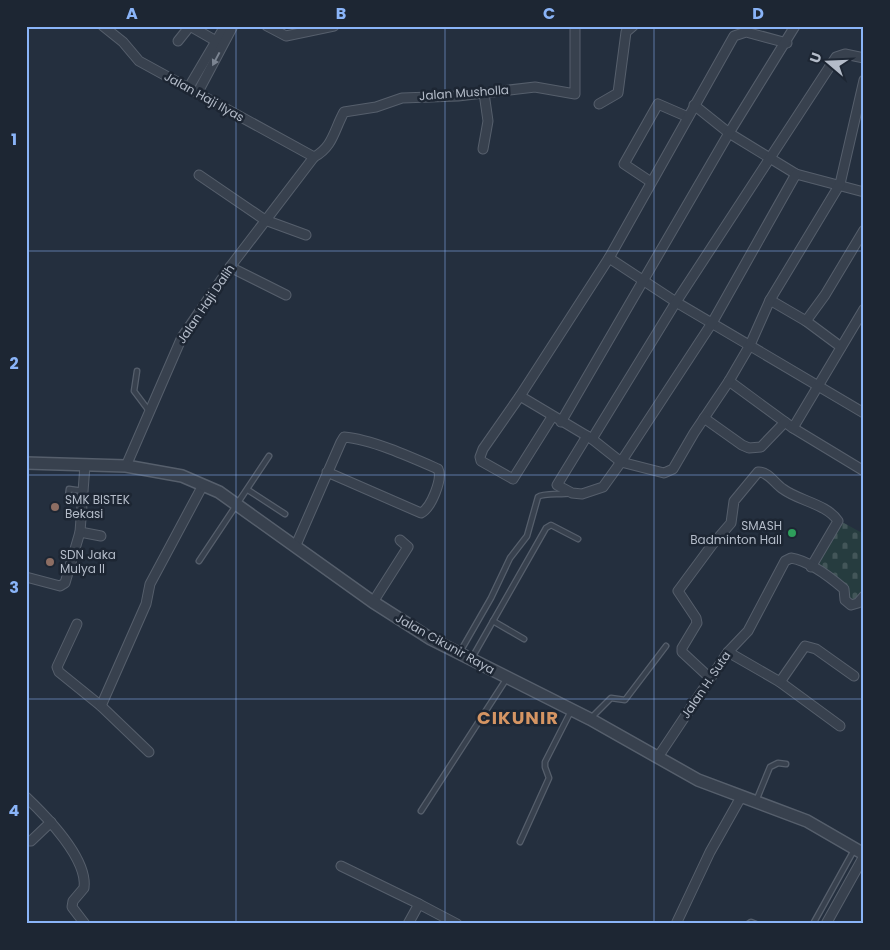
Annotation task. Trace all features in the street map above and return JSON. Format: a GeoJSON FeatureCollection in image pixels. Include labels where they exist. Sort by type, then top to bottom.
{"type":"FeatureCollection","features":[{"type":"Feature","properties":{"kind":"street","name":"Jalan Haji Ilyas"},"geometry":{"type":"LineString","coordinates":[[102,26],[123,42],[139,61],[314,157]]}},
{"type":"Feature","properties":{"kind":"street"},"geometry":{"type":"LineString","coordinates":[[178,41],[190,26],[216,42]]}},
{"type":"Feature","properties":{"kind":"street"},"geometry":{"type":"LineString","coordinates":[[189,87],[225,26]]}},
{"type":"Feature","properties":{"kind":"street"},"geometry":{"type":"LineString","coordinates":[[198,92],[233,26]]}},
{"type":"Feature","properties":{"kind":"street"},"geometry":{"type":"LineString","coordinates":[[267,26],[286,36],[334,26]]}},
{"type":"Feature","properties":{"kind":"street"},"geometry":{"type":"LineString","coordinates":[[286,36],[296,26]]}},
{"type":"Feature","properties":{"kind":"street","name":"Jalan Musholla"},"geometry":{"type":"LineString","coordinates":[[314,157],[324,152],[330,144],[344,112],[376,107],[402,98],[536,87],[575,94],[575,26]]}},
{"type":"Feature","properties":{"kind":"street"},"geometry":{"type":"LineString","coordinates":[[599,104],[618,93],[626,32],[633,26]]}},
{"type":"Feature","properties":{"kind":"street"},"geometry":{"type":"LineString","coordinates":[[561,422],[729,133],[787,43],[795,26]]}},
{"type":"Feature","properties":{"kind":"street"},"geometry":{"type":"LineString","coordinates":[[552,417],[513,479],[486,466],[480,457],[482,449],[520,396],[609,258],[694,105],[738,33],[750,33],[787,43]]}},
{"type":"Feature","properties":{"kind":"street"},"geometry":{"type":"LineString","coordinates":[[796,174],[712,323],[621,462],[600,489],[582,494],[572,493],[557,485],[836,57],[845,54],[864,58]]}},
{"type":"Feature","properties":{"kind":"street"},"geometry":{"type":"LineString","coordinates":[[520,396],[589,438],[621,462],[664,473],[669,472],[676,465],[729,381],[750,345],[770,300],[840,184],[864,82]]}},
{"type":"Feature","properties":{"kind":"street"},"geometry":{"type":"LineString","coordinates":[[484,92],[488,121],[484,149]]}},
{"type":"Feature","properties":{"kind":"street"},"geometry":{"type":"LineString","coordinates":[[651,182],[624,164],[643,126],[658,104],[688,117]]}},
{"type":"Feature","properties":{"kind":"street"},"geometry":{"type":"LineString","coordinates":[[694,105],[729,133],[796,174],[840,184],[864,192]]}},
{"type":"Feature","properties":{"kind":"street","name":"Jalan Haji Dalih"},"geometry":{"type":"LineString","coordinates":[[126,466],[182,337],[230,267],[314,157]]}},
{"type":"Feature","properties":{"kind":"street"},"geometry":{"type":"LineString","coordinates":[[199,175],[265,220],[306,234]]}},
{"type":"Feature","properties":{"kind":"street"},"geometry":{"type":"LineString","coordinates":[[806,321],[825,295],[864,230]]}},
{"type":"Feature","properties":{"kind":"street"},"geometry":{"type":"LineString","coordinates":[[609,258],[676,302],[750,345],[818,388],[862,409]]}},
{"type":"Feature","properties":{"kind":"street"},"geometry":{"type":"LineString","coordinates":[[230,267],[286,295]]}},
{"type":"Feature","properties":{"kind":"street"},"geometry":{"type":"LineString","coordinates":[[770,300],[806,321],[841,347]]}},
{"type":"Feature","properties":{"kind":"street"},"geometry":{"type":"LineString","coordinates":[[793,428],[864,309]]}},
{"type":"Feature","properties":{"kind":"street"},"geometry":{"type":"LineString","coordinates":[[729,381],[793,428],[864,471]]}},
{"type":"Feature","properties":{"kind":"street"},"geometry":{"type":"LineString","coordinates":[[704,418],[749,448],[761,447],[785,422]]}},
{"type":"Feature","properties":{"kind":"street"},"geometry":{"type":"LineString","coordinates":[[296,545],[327,472],[341,442],[346,437],[426,464],[438,469],[440,476],[427,508],[421,513],[327,472]]}},
{"type":"Feature","properties":{"kind":"street","name":"Jalan Cikunir Raya"},"geometry":{"type":"LineString","coordinates":[[26,463],[126,466],[182,476],[203,485],[239,504],[373,602],[431,638],[590,719],[698,780],[807,821],[861,853]]}},
{"type":"Feature","properties":{"kind":"street"},"geometry":{"type":"LineString","coordinates":[[26,577],[60,586],[65,583],[80,532],[85,465]]}},
{"type":"Feature","properties":{"kind":"street"},"geometry":{"type":"LineString","coordinates":[[710,678],[682,652],[682,648],[697,623],[696,618],[678,591],[731,523],[734,501],[758,472],[764,472],[784,490],[812,504],[838,521],[811,567]]}},
{"type":"Feature","properties":{"kind":"street"},"geometry":{"type":"LineString","coordinates":[[101,706],[146,604],[150,584],[203,485]]}},
{"type":"Feature","properties":{"kind":"street"},"geometry":{"type":"LineString","coordinates":[[80,532],[101,536]]}},
{"type":"Feature","properties":{"kind":"street"},"geometry":{"type":"LineString","coordinates":[[373,602],[408,547],[400,540]]}},
{"type":"Feature","properties":{"kind":"street","name":"Jalan H. Suta"},"geometry":{"type":"LineString","coordinates":[[658,757],[728,652],[748,631],[785,561],[794,558],[844,588],[845,600],[848,603],[854,605],[864,596]]}},
{"type":"Feature","properties":{"kind":"street"},"geometry":{"type":"LineString","coordinates":[[77,624],[57,667],[58,672],[101,706],[149,752]]}},
{"type":"Feature","properties":{"kind":"street"},"geometry":{"type":"LineString","coordinates":[[780,682],[800,651],[809,646],[854,676]]}},
{"type":"Feature","properties":{"kind":"street"},"geometry":{"type":"LineString","coordinates":[[728,652],[780,682],[840,726]]}},
{"type":"Feature","properties":{"kind":"street"},"geometry":{"type":"LineString","coordinates":[[26,797],[51,822],[79,863],[84,874],[84,888],[72,904],[74,910],[85,924]]}},
{"type":"Feature","properties":{"kind":"street"},"geometry":{"type":"LineString","coordinates":[[676,924],[741,797]]}},
{"type":"Feature","properties":{"kind":"street"},"geometry":{"type":"LineString","coordinates":[[26,841],[30,841],[51,822]]}},
{"type":"Feature","properties":{"kind":"street"},"geometry":{"type":"LineString","coordinates":[[826,924],[861,853]]}},
{"type":"Feature","properties":{"kind":"street"},"geometry":{"type":"LineString","coordinates":[[341,866],[457,924]]}},
{"type":"Feature","properties":{"kind":"street"},"geometry":{"type":"LineString","coordinates":[[408,924],[419,904]]}},
{"type":"Feature","properties":{"kind":"lane"},"geometry":{"type":"LineString","coordinates":[[137,371],[134,391],[149,412]]}},
{"type":"Feature","properties":{"kind":"lane"},"geometry":{"type":"LineString","coordinates":[[199,561],[239,504],[269,456]]}},
{"type":"Feature","properties":{"kind":"lane"},"geometry":{"type":"LineString","coordinates":[[68,497],[69,489],[83,491]]}},
{"type":"Feature","properties":{"kind":"lane"},"geometry":{"type":"LineString","coordinates":[[248,490],[285,514]]}},
{"type":"Feature","properties":{"kind":"lane"},"geometry":{"type":"LineString","coordinates":[[460,653],[491,598],[510,558],[527,536],[538,497],[542,494],[557,496],[572,493]]}},
{"type":"Feature","properties":{"kind":"lane"},"geometry":{"type":"LineString","coordinates":[[471,659],[546,528],[550,525],[555,526],[578,539]]}},
{"type":"Feature","properties":{"kind":"lane"},"geometry":{"type":"LineString","coordinates":[[493,622],[524,639]]}},
{"type":"Feature","properties":{"kind":"lane"},"geometry":{"type":"LineString","coordinates":[[590,719],[611,698],[624,700],[666,646]]}},
{"type":"Feature","properties":{"kind":"lane"},"geometry":{"type":"LineString","coordinates":[[422,811],[508,678]]}},
{"type":"Feature","properties":{"kind":"lane"},"geometry":{"type":"LineString","coordinates":[[520,842],[549,778],[545,762],[571,710]]}},
{"type":"Feature","properties":{"kind":"lane"},"geometry":{"type":"LineString","coordinates":[[755,802],[770,767],[778,763],[786,764]]}},
{"type":"Feature","properties":{"kind":"lane"},"geometry":{"type":"LineString","coordinates":[[813,924],[861,853]]}},
{"type":"Feature","properties":{"kind":"lane"},"geometry":{"type":"LineString","coordinates":[[748,924],[751,922],[756,924]]}},
{"type":"Feature","properties":{"kind":"green space"},"geometry":{"type":"Polygon","coordinates":[[[842,522],[864,534],[864,590],[855,601],[848,597],[816,565],[842,522]]]}},
{"type":"Feature","properties":{"kind":"place","name":"SMK BISTEK Bekasi"},"geometry":{"type":"Point","coordinates":[55,507]}},
{"type":"Feature","properties":{"kind":"place","name":"SMASH Badminton Hall"},"geometry":{"type":"Point","coordinates":[792,533]}},
{"type":"Feature","properties":{"kind":"place","name":"SDN Jaka Mulya II"},"geometry":{"type":"Point","coordinates":[50,562]}},
{"type":"Feature","properties":{"kind":"district","name":"CIKUNIR"},"geometry":{"type":"Point","coordinates":[518,718]}}]}
